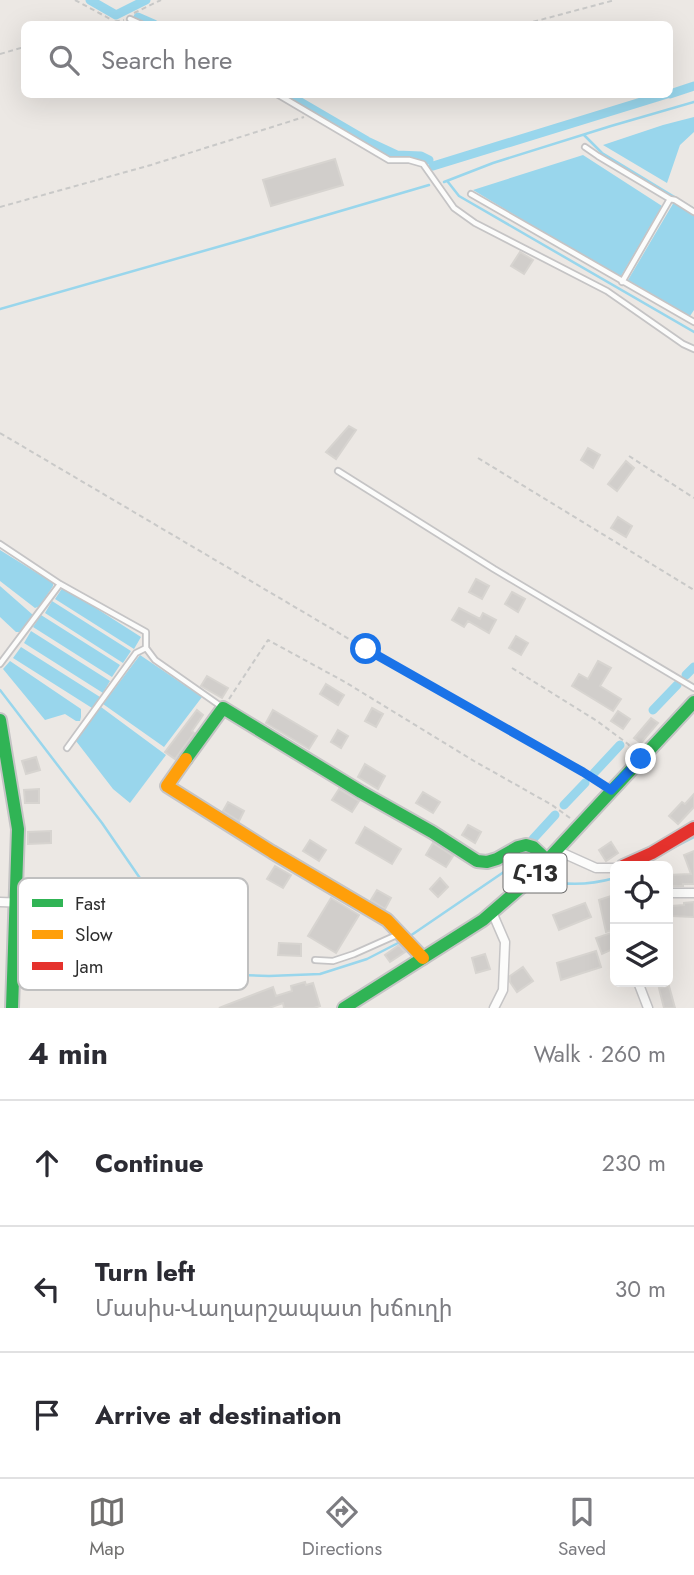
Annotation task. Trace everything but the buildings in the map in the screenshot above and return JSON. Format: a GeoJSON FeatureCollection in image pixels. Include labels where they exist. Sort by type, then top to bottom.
{"type":"FeatureCollection","features":[{"type":"Feature","properties":{"kind":"street","name":"Հ-13"},"geometry":{"type":"LineString","coordinates":[[344,1008],[492,912],[527,882],[694,702]]}},
{"type":"Feature","properties":{"kind":"street"},"geometry":{"type":"LineString","coordinates":[[422,958],[387,920],[167,786],[223,708],[477,861],[497,859],[526,845],[533,847],[547,860]]}},
{"type":"Feature","properties":{"kind":"street"},"geometry":{"type":"LineString","coordinates":[[0,720],[18,829],[12,1008]]}},
{"type":"Feature","properties":{"kind":"street"},"geometry":{"type":"LineString","coordinates":[[635,861],[694,828]]}},
{"type":"Feature","properties":{"kind":"street"},"geometry":{"type":"LineString","coordinates":[[556,850],[596,868],[610,868]]}},
{"type":"Feature","properties":{"kind":"street"},"geometry":{"type":"LineString","coordinates":[[673,893],[694,893]]}},
{"type":"Feature","properties":{"kind":"street"},"geometry":{"type":"LineString","coordinates":[[0,902],[16,904]]}},
{"type":"Feature","properties":{"kind":"street"},"geometry":{"type":"LineString","coordinates":[[492,912],[505,942],[503,990],[494,1008]]}},
{"type":"Feature","properties":{"kind":"street"},"geometry":{"type":"LineString","coordinates":[[640,987],[648,1008]]}},
{"type":"Feature","properties":{"kind":"lane"},"geometry":{"type":"LineString","coordinates":[[130,19],[134,21]]}},
{"type":"Feature","properties":{"kind":"lane"},"geometry":{"type":"LineString","coordinates":[[283,98],[389,160],[409,160],[423,164],[454,208],[475,223],[607,290],[694,349]]}},
{"type":"Feature","properties":{"kind":"lane"},"geometry":{"type":"LineString","coordinates":[[585,146],[694,212]]}},
{"type":"Feature","properties":{"kind":"lane"},"geometry":{"type":"LineString","coordinates":[[471,194],[694,322]]}},
{"type":"Feature","properties":{"kind":"lane"},"geometry":{"type":"LineString","coordinates":[[622,282],[670,199]]}},
{"type":"Feature","properties":{"kind":"lane"},"geometry":{"type":"LineString","coordinates":[[338,471],[494,569],[694,688]]}},
{"type":"Feature","properties":{"kind":"lane"},"geometry":{"type":"LineString","coordinates":[[0,544],[61,584],[146,632],[146,648],[155,660],[223,708]]}},
{"type":"Feature","properties":{"kind":"lane"},"geometry":{"type":"LineString","coordinates":[[0,664],[61,584]]}},
{"type":"Feature","properties":{"kind":"lane"},"geometry":{"type":"LineString","coordinates":[[67,748],[135,653],[146,648]]}},
{"type":"Feature","properties":{"kind":"lane"},"geometry":{"type":"LineString","coordinates":[[314,960],[333,961],[400,933]]}},
{"type":"Feature","properties":{"kind":"path"},"geometry":{"type":"LineString","coordinates":[[75,0],[113,21],[130,19],[134,13],[161,0]]}},
{"type":"Feature","properties":{"kind":"path"},"geometry":{"type":"LineString","coordinates":[[536,21],[615,0]]}},
{"type":"Feature","properties":{"kind":"path"},"geometry":{"type":"LineString","coordinates":[[0,54],[21,48]]}},
{"type":"Feature","properties":{"kind":"path"},"geometry":{"type":"LineString","coordinates":[[0,207],[311,115]]}},
{"type":"Feature","properties":{"kind":"path"},"geometry":{"type":"LineString","coordinates":[[0,433],[611,790]]}},
{"type":"Feature","properties":{"kind":"path"},"geometry":{"type":"LineString","coordinates":[[629,456],[694,498]]}},
{"type":"Feature","properties":{"kind":"path"},"geometry":{"type":"LineString","coordinates":[[478,457],[694,590]]}},
{"type":"Feature","properties":{"kind":"path"},"geometry":{"type":"LineString","coordinates":[[223,708],[268,640],[345,682],[474,761],[552,804],[579,825]]}},
{"type":"Feature","properties":{"kind":"path"},"geometry":{"type":"LineString","coordinates":[[512,668],[597,721],[628,744],[641,759]]}},
{"type":"Feature","properties":{"kind":"water"},"geometry":{"type":"Polygon","coordinates":[[[694,117],[694,132],[680,145],[667,183],[603,145],[663,125],[694,117]]]}},
{"type":"Feature","properties":{"kind":"water"},"geometry":{"type":"Polygon","coordinates":[[[583,155],[662,206],[620,278],[473,190],[583,155]]]}},
{"type":"Feature","properties":{"kind":"water"},"geometry":{"type":"Polygon","coordinates":[[[674,202],[694,214],[694,310],[690,316],[628,280],[674,202]]]}},
{"type":"Feature","properties":{"kind":"water"},"geometry":{"type":"Polygon","coordinates":[[[0,550],[53,583],[40,606],[35,608],[0,581],[0,550]]]}},
{"type":"Feature","properties":{"kind":"water"},"geometry":{"type":"Polygon","coordinates":[[[0,586],[33,615],[21,632],[16,632],[0,617],[0,586]]]}},
{"type":"Feature","properties":{"kind":"water"},"geometry":{"type":"Polygon","coordinates":[[[63,587],[141,637],[134,649],[55,599],[63,587]]]}},
{"type":"Feature","properties":{"kind":"water"},"geometry":{"type":"Polygon","coordinates":[[[52,601],[131,651],[123,663],[45,613],[52,601]]]}},
{"type":"Feature","properties":{"kind":"water"},"geometry":{"type":"Polygon","coordinates":[[[41,615],[120,665],[112,677],[33,627],[41,615]]]}},
{"type":"Feature","properties":{"kind":"water"},"geometry":{"type":"Polygon","coordinates":[[[31,631],[110,681],[103,693],[24,643],[31,631]]]}},
{"type":"Feature","properties":{"kind":"water"},"geometry":{"type":"Polygon","coordinates":[[[21,647],[100,697],[92,708],[13,658],[21,647]]]}},
{"type":"Feature","properties":{"kind":"water"},"geometry":{"type":"Polygon","coordinates":[[[140,655],[202,697],[164,747],[103,704],[140,655]]]}},
{"type":"Feature","properties":{"kind":"water"},"geometry":{"type":"Polygon","coordinates":[[[10,661],[81,709],[80,721],[65,714],[45,720],[3,669],[10,661]]]}},
{"type":"Feature","properties":{"kind":"water"},"geometry":{"type":"Polygon","coordinates":[[[101,707],[166,755],[130,803],[113,789],[76,741],[101,707]]]}},
{"type":"Feature","properties":{"kind":"waterway"},"geometry":{"type":"LineString","coordinates":[[90,0],[116,15],[146,0]]}},
{"type":"Feature","properties":{"kind":"waterway"},"geometry":{"type":"LineString","coordinates":[[138,17],[147,21]]}},
{"type":"Feature","properties":{"kind":"waterway"},"geometry":{"type":"LineString","coordinates":[[673,93],[694,86]]}},
{"type":"Feature","properties":{"kind":"waterway"},"geometry":{"type":"LineString","coordinates":[[433,166],[654,98]]}},
{"type":"Feature","properties":{"kind":"waterway"},"geometry":{"type":"LineString","coordinates":[[295,99],[367,141],[397,155],[421,156],[429,160]]}},
{"type":"Feature","properties":{"kind":"waterway"},"geometry":{"type":"LineString","coordinates":[[444,182],[493,163],[694,102]]}},
{"type":"Feature","properties":{"kind":"waterway"},"geometry":{"type":"LineString","coordinates":[[584,135],[602,153],[694,209]]}},
{"type":"Feature","properties":{"kind":"waterway"},"geometry":{"type":"LineString","coordinates":[[448,182],[459,196],[694,332]]}},
{"type":"Feature","properties":{"kind":"waterway"},"geometry":{"type":"LineString","coordinates":[[0,309],[429,185]]}},
{"type":"Feature","properties":{"kind":"waterway"},"geometry":{"type":"LineString","coordinates":[[686,675],[694,667]]}},
{"type":"Feature","properties":{"kind":"waterway"},"geometry":{"type":"LineString","coordinates":[[653,710],[677,685]]}},
{"type":"Feature","properties":{"kind":"waterway"},"geometry":{"type":"LineString","coordinates":[[0,690],[102,823],[140,878]]}},
{"type":"Feature","properties":{"kind":"waterway"},"geometry":{"type":"LineString","coordinates":[[594,773],[620,745]]}},
{"type":"Feature","properties":{"kind":"waterway"},"geometry":{"type":"LineString","coordinates":[[564,805],[585,783]]}},
{"type":"Feature","properties":{"kind":"waterway"},"geometry":{"type":"LineString","coordinates":[[533,839],[555,815]]}},
{"type":"Feature","properties":{"kind":"waterway"},"geometry":{"type":"LineString","coordinates":[[663,853],[694,837]]}},
{"type":"Feature","properties":{"kind":"waterway"},"geometry":{"type":"LineString","coordinates":[[521,865],[526,853]]}},
{"type":"Feature","properties":{"kind":"waterway"},"geometry":{"type":"LineString","coordinates":[[410,936],[514,865],[526,865]]}},
{"type":"Feature","properties":{"kind":"waterway"},"geometry":{"type":"LineString","coordinates":[[545,880],[580,884],[610,879]]}},
{"type":"Feature","properties":{"kind":"waterway"},"geometry":{"type":"LineString","coordinates":[[248,975],[320,974],[367,959],[400,942]]}},
{"type":"Feature","properties":{"kind":"traffic: fast"},"geometry":{"type":"LineString","coordinates":[[344,1008],[483,920],[527,882],[694,702]]}},
{"type":"Feature","properties":{"kind":"traffic: fast"},"geometry":{"type":"LineString","coordinates":[[186,759],[223,708],[477,861],[497,859],[526,845],[533,847],[547,860]]}},
{"type":"Feature","properties":{"kind":"traffic: fast"},"geometry":{"type":"LineString","coordinates":[[0,720],[18,829],[12,1008]]}},
{"type":"Feature","properties":{"kind":"traffic: slow"},"geometry":{"type":"LineString","coordinates":[[186,759],[167,786],[387,920],[423,958]]}},
{"type":"Feature","properties":{"kind":"traffic: jam"},"geometry":{"type":"LineString","coordinates":[[634,861],[694,828]]}},
{"type":"Feature","properties":{"kind":"route"},"geometry":{"type":"LineString","coordinates":[[366,649],[611,790],[641,759]]}}]}
